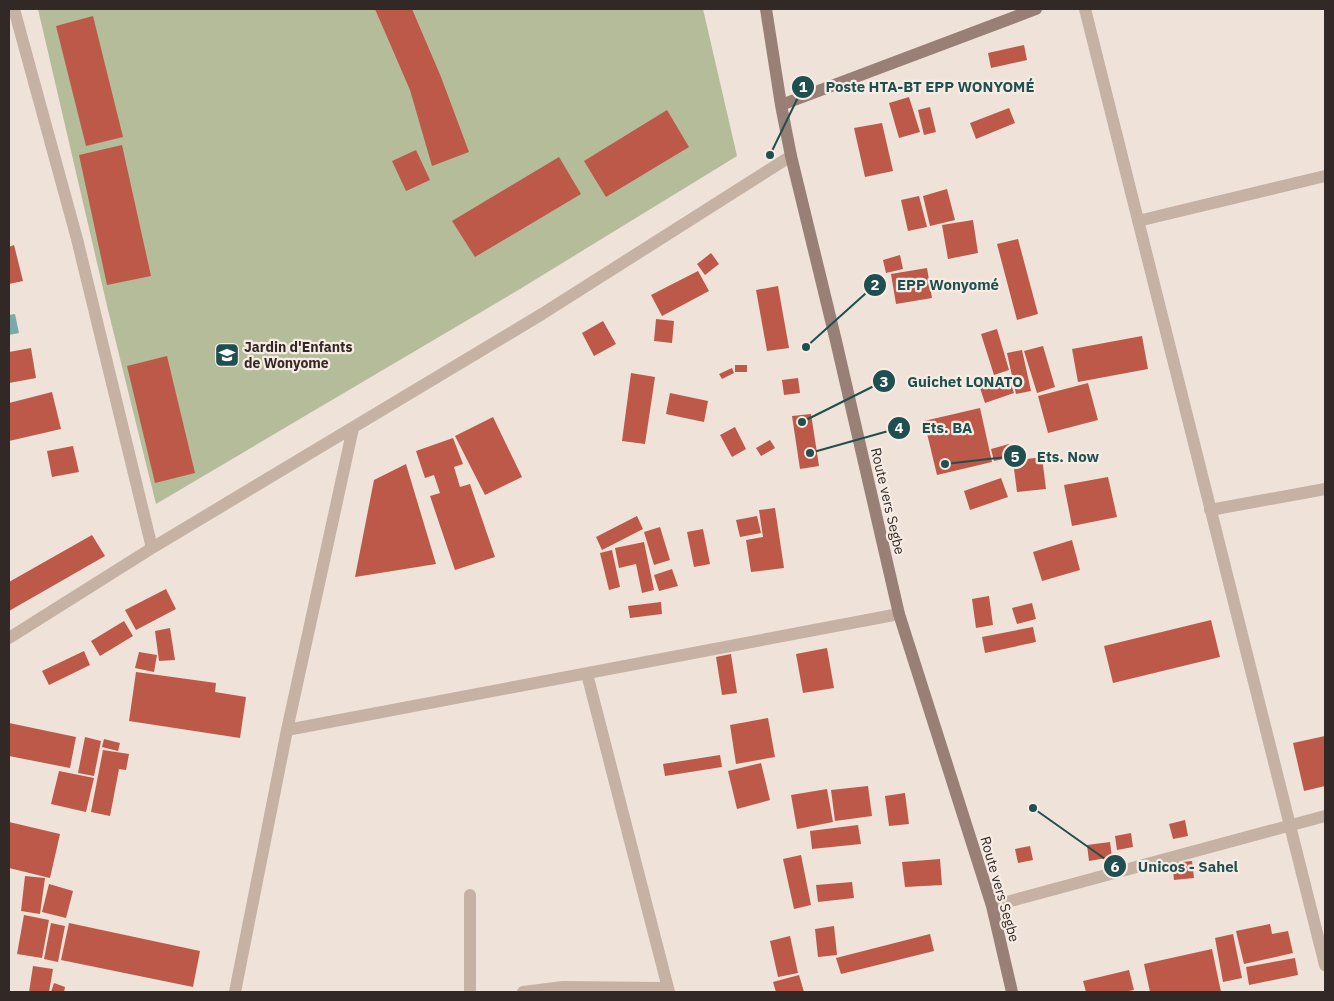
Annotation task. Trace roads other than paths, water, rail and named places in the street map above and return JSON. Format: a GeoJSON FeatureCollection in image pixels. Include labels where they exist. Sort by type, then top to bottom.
{"type":"FeatureCollection","features":[{"type":"Feature","properties":{"kind":"main road","name":"Route vers Segbe"},"geometry":{"type":"LineString","coordinates":[[766,9],[791,156],[899,614],[992,906],[1012,992]]}},
{"type":"Feature","properties":{"kind":"main road"},"geometry":{"type":"LineString","coordinates":[[781,105],[1036,9]]}},
{"type":"Feature","properties":{"kind":"street"},"geometry":{"type":"LineString","coordinates":[[14,9],[77,239],[152,548]]}},
{"type":"Feature","properties":{"kind":"street"},"geometry":{"type":"LineString","coordinates":[[1085,9],[1325,964]]}},
{"type":"Feature","properties":{"kind":"street"},"geometry":{"type":"LineString","coordinates":[[9,638],[152,548],[542,314],[791,156]]}},
{"type":"Feature","properties":{"kind":"street"},"geometry":{"type":"LineString","coordinates":[[1138,221],[1325,176]]}},
{"type":"Feature","properties":{"kind":"street"},"geometry":{"type":"LineString","coordinates":[[235,992],[287,730],[353,428]]}},
{"type":"Feature","properties":{"kind":"street"},"geometry":{"type":"LineString","coordinates":[[1210,510],[1325,489]]}},
{"type":"Feature","properties":{"kind":"street"},"geometry":{"type":"LineString","coordinates":[[287,730],[899,614]]}},
{"type":"Feature","properties":{"kind":"street"},"geometry":{"type":"LineString","coordinates":[[587,674],[667,992]]}},
{"type":"Feature","properties":{"kind":"street"},"geometry":{"type":"LineString","coordinates":[[992,906],[1325,816]]}},
{"type":"Feature","properties":{"kind":"street"},"geometry":{"type":"LineString","coordinates":[[470,894],[470,992]]}},
{"type":"Feature","properties":{"kind":"street"},"geometry":{"type":"LineString","coordinates":[[523,992],[563,987],[662,988],[667,992]]}},
{"type":"Feature","properties":{"kind":"water"},"geometry":{"type":"Polygon","coordinates":[[[15,314],[19,333],[9,335],[9,315],[15,314]]]}},
{"type":"Feature","properties":{"kind":"place","name":"Poste HTA-BT EPP WONYOMÉ"},"geometry":{"type":"Point","coordinates":[770,155]}},
{"type":"Feature","properties":{"kind":"place","name":"EPP Wonyomé"},"geometry":{"type":"Point","coordinates":[806,347]}},
{"type":"Feature","properties":{"kind":"place","name":"Jardin d'Enfants de Wonyome"},"geometry":{"type":"Point","coordinates":[227,355]}},
{"type":"Feature","properties":{"kind":"place","name":"Guichet LONATO"},"geometry":{"type":"Point","coordinates":[802,422]}},
{"type":"Feature","properties":{"kind":"place","name":"Ets. BA"},"geometry":{"type":"Point","coordinates":[810,453]}},
{"type":"Feature","properties":{"kind":"place","name":"Ets. Now"},"geometry":{"type":"Point","coordinates":[945,464]}},
{"type":"Feature","properties":{"kind":"place","name":"Unicos - Sahel"},"geometry":{"type":"Point","coordinates":[1033,808]}}]}
